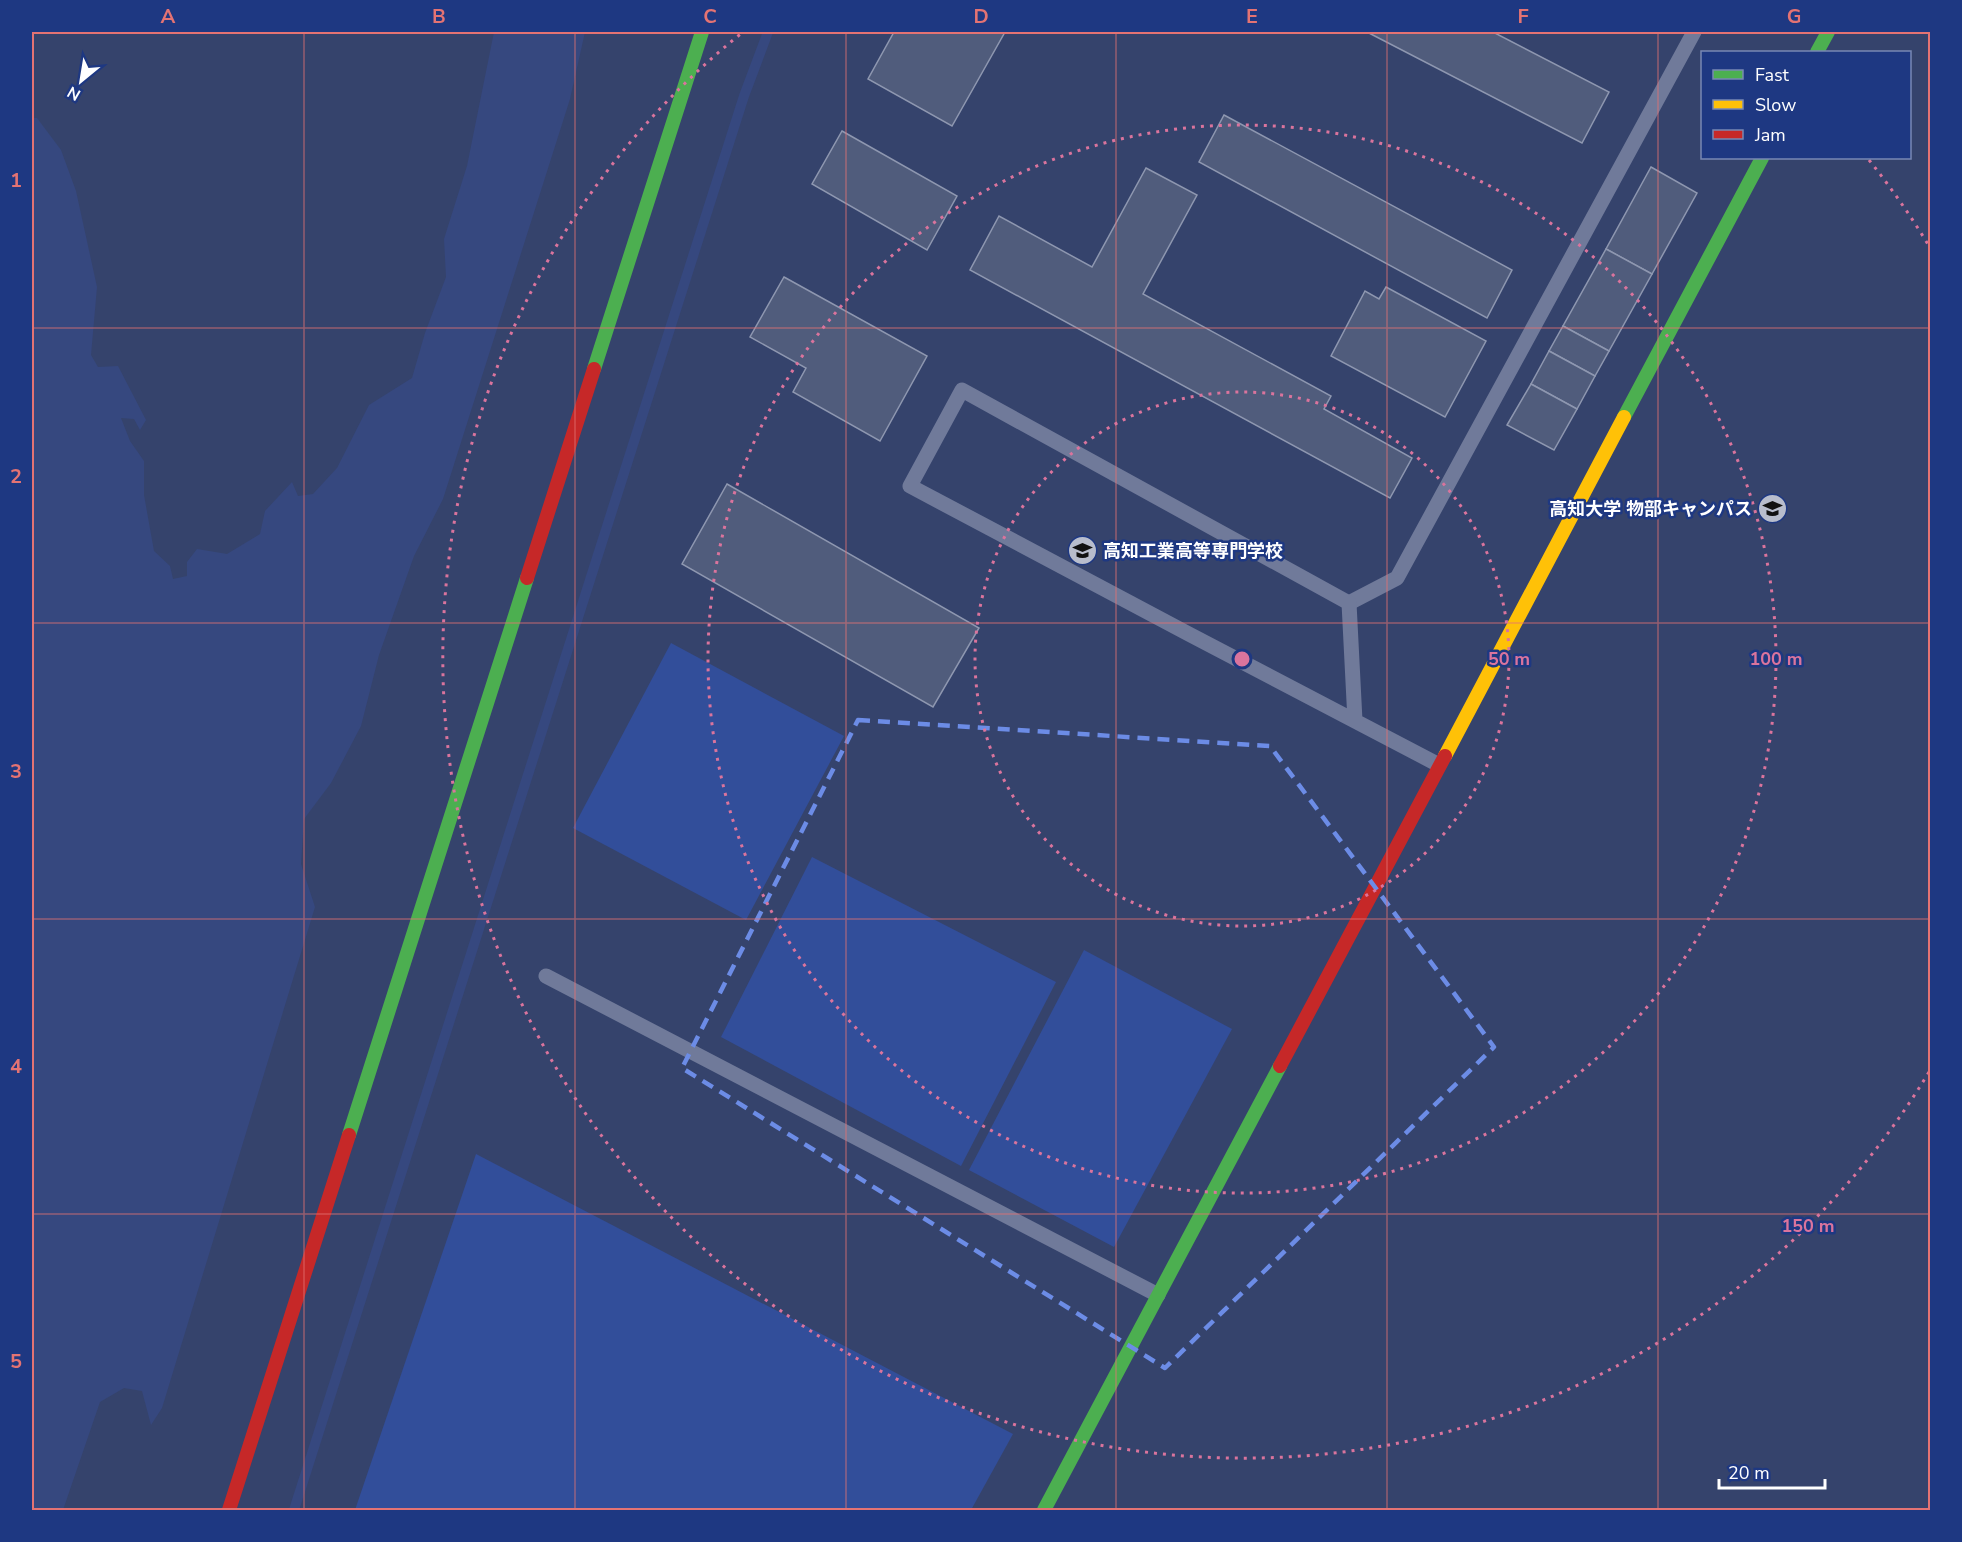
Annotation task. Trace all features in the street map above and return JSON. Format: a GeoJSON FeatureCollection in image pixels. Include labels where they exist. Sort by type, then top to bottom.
{"type":"FeatureCollection","features":[{"type":"Feature","properties":{"kind":"street"},"geometry":{"type":"LineString","coordinates":[[229,1510],[702,32]]}},
{"type":"Feature","properties":{"kind":"street"},"geometry":{"type":"LineString","coordinates":[[1818,51],[1828,32]]}},
{"type":"Feature","properties":{"kind":"street"},"geometry":{"type":"LineString","coordinates":[[1044,1510],[1761,159]]}},
{"type":"Feature","properties":{"kind":"lane"},"geometry":{"type":"LineString","coordinates":[[1349,603],[1397,578],[1694,32]]}},
{"type":"Feature","properties":{"kind":"lane"},"geometry":{"type":"LineString","coordinates":[[1349,603],[962,390],[910,486],[1439,765]]}},
{"type":"Feature","properties":{"kind":"lane"},"geometry":{"type":"LineString","coordinates":[[1349,603],[1355,721]]}},
{"type":"Feature","properties":{"kind":"lane"},"geometry":{"type":"LineString","coordinates":[[546,976],[1158,1295]]}},
{"type":"Feature","properties":{"kind":"highlighted area"},"geometry":{"type":"Polygon","coordinates":[[[858,720],[1270,746],[1494,1047],[1165,1368],[682,1068],[858,720]]]}},
{"type":"Feature","properties":{"kind":"shaded area"},"geometry":{"type":"Polygon","coordinates":[[[494,32],[585,32],[570,99],[443,499],[414,556],[379,655],[361,726],[331,783],[304,819],[301,864],[315,907],[162,1408],[151,1425],[142,1391],[124,1388],[100,1402],[63,1510],[32,1510],[32,118],[37,118],[61,150],[76,191],[97,287],[91,355],[98,367],[118,366],[146,420],[140,430],[134,419],[121,418],[130,441],[144,461],[144,495],[154,551],[170,566],[173,579],[187,576],[187,562],[197,549],[227,554],[260,534],[265,511],[292,482],[298,496],[313,494],[337,468],[369,405],[412,378],[425,333],[446,277],[444,239],[467,166],[494,32]]]}},
{"type":"Feature","properties":{"kind":"shaded area"},"geometry":{"type":"Polygon","coordinates":[[[671,643],[844,736],[746,920],[573,828],[671,643]]]}},
{"type":"Feature","properties":{"kind":"shaded area"},"geometry":{"type":"Polygon","coordinates":[[[812,857],[1056,982],[961,1166],[721,1037],[812,857]]]}},
{"type":"Feature","properties":{"kind":"shaded area"},"geometry":{"type":"Polygon","coordinates":[[[1084,950],[1232,1029],[1114,1247],[969,1170],[1084,950]]]}},
{"type":"Feature","properties":{"kind":"shaded area"},"geometry":{"type":"Polygon","coordinates":[[[476,1154],[1013,1434],[971,1510],[355,1510],[476,1154]]]}},
{"type":"Feature","properties":{"kind":"building"},"geometry":{"type":"Polygon","coordinates":[[[894,32],[1005,32],[952,126],[868,79],[894,32]]]}},
{"type":"Feature","properties":{"kind":"building"},"geometry":{"type":"Polygon","coordinates":[[[1367,32],[1493,32],[1609,92],[1582,143],[1367,32]]]}},
{"type":"Feature","properties":{"kind":"building"},"geometry":{"type":"Polygon","coordinates":[[[1224,115],[1512,270],[1487,318],[1199,162],[1224,115]]]}},
{"type":"Feature","properties":{"kind":"building"},"geometry":{"type":"Polygon","coordinates":[[[842,131],[957,196],[927,250],[812,184],[842,131]]]}},
{"type":"Feature","properties":{"kind":"building"},"geometry":{"type":"Polygon","coordinates":[[[1651,167],[1697,193],[1652,274],[1606,249],[1651,167]]]}},
{"type":"Feature","properties":{"kind":"building"},"geometry":{"type":"Polygon","coordinates":[[[1146,168],[1197,195],[1143,294],[1331,396],[1324,409],[1412,458],[1390,498],[970,270],[999,216],[1092,267],[1146,168]]]}},
{"type":"Feature","properties":{"kind":"building"},"geometry":{"type":"Polygon","coordinates":[[[1606,249],[1652,274],[1609,351],[1563,326],[1606,249]]]}},
{"type":"Feature","properties":{"kind":"building"},"geometry":{"type":"Polygon","coordinates":[[[784,277],[927,356],[880,441],[793,392],[806,368],[750,337],[784,277]]]}},
{"type":"Feature","properties":{"kind":"building"},"geometry":{"type":"Polygon","coordinates":[[[1386,287],[1486,341],[1445,417],[1331,356],[1365,291],[1379,299],[1386,287]]]}},
{"type":"Feature","properties":{"kind":"building"},"geometry":{"type":"Polygon","coordinates":[[[1563,326],[1609,351],[1595,376],[1549,351],[1563,326]]]}},
{"type":"Feature","properties":{"kind":"building"},"geometry":{"type":"Polygon","coordinates":[[[1549,351],[1595,376],[1577,409],[1531,384],[1549,351]]]}},
{"type":"Feature","properties":{"kind":"building"},"geometry":{"type":"Polygon","coordinates":[[[1531,384],[1577,409],[1554,450],[1507,425],[1531,384]]]}},
{"type":"Feature","properties":{"kind":"building"},"geometry":{"type":"Polygon","coordinates":[[[727,484],[979,628],[933,707],[682,564],[727,484]]]}},
{"type":"Feature","properties":{"kind":"waterway"},"geometry":{"type":"LineString","coordinates":[[294,1510],[744,96],[768,32]]}},
{"type":"Feature","properties":{"kind":"traffic: fast"},"geometry":{"type":"LineString","coordinates":[[594,369],[702,32]]}},
{"type":"Feature","properties":{"kind":"traffic: fast"},"geometry":{"type":"LineString","coordinates":[[1818,51],[1828,32]]}},
{"type":"Feature","properties":{"kind":"traffic: fast"},"geometry":{"type":"LineString","coordinates":[[1624,417],[1761,159]]}},
{"type":"Feature","properties":{"kind":"traffic: fast"},"geometry":{"type":"LineString","coordinates":[[349,1135],[527,578]]}},
{"type":"Feature","properties":{"kind":"traffic: fast"},"geometry":{"type":"LineString","coordinates":[[1044,1510],[1280,1066]]}},
{"type":"Feature","properties":{"kind":"traffic: slow"},"geometry":{"type":"LineString","coordinates":[[1445,756],[1624,417]]}},
{"type":"Feature","properties":{"kind":"traffic: jam"},"geometry":{"type":"LineString","coordinates":[[527,578],[594,369]]}},
{"type":"Feature","properties":{"kind":"traffic: jam"},"geometry":{"type":"LineString","coordinates":[[1280,1066],[1445,756]]}},
{"type":"Feature","properties":{"kind":"traffic: jam"},"geometry":{"type":"LineString","coordinates":[[229,1510],[349,1135]]}},
{"type":"Feature","properties":{"kind":"place","name":"高知大学 物部キャンパス"},"geometry":{"type":"Point","coordinates":[1773,509]}},
{"type":"Feature","properties":{"kind":"place","name":"高知工業高等専門学校"},"geometry":{"type":"Point","coordinates":[1082,551]}}]}
